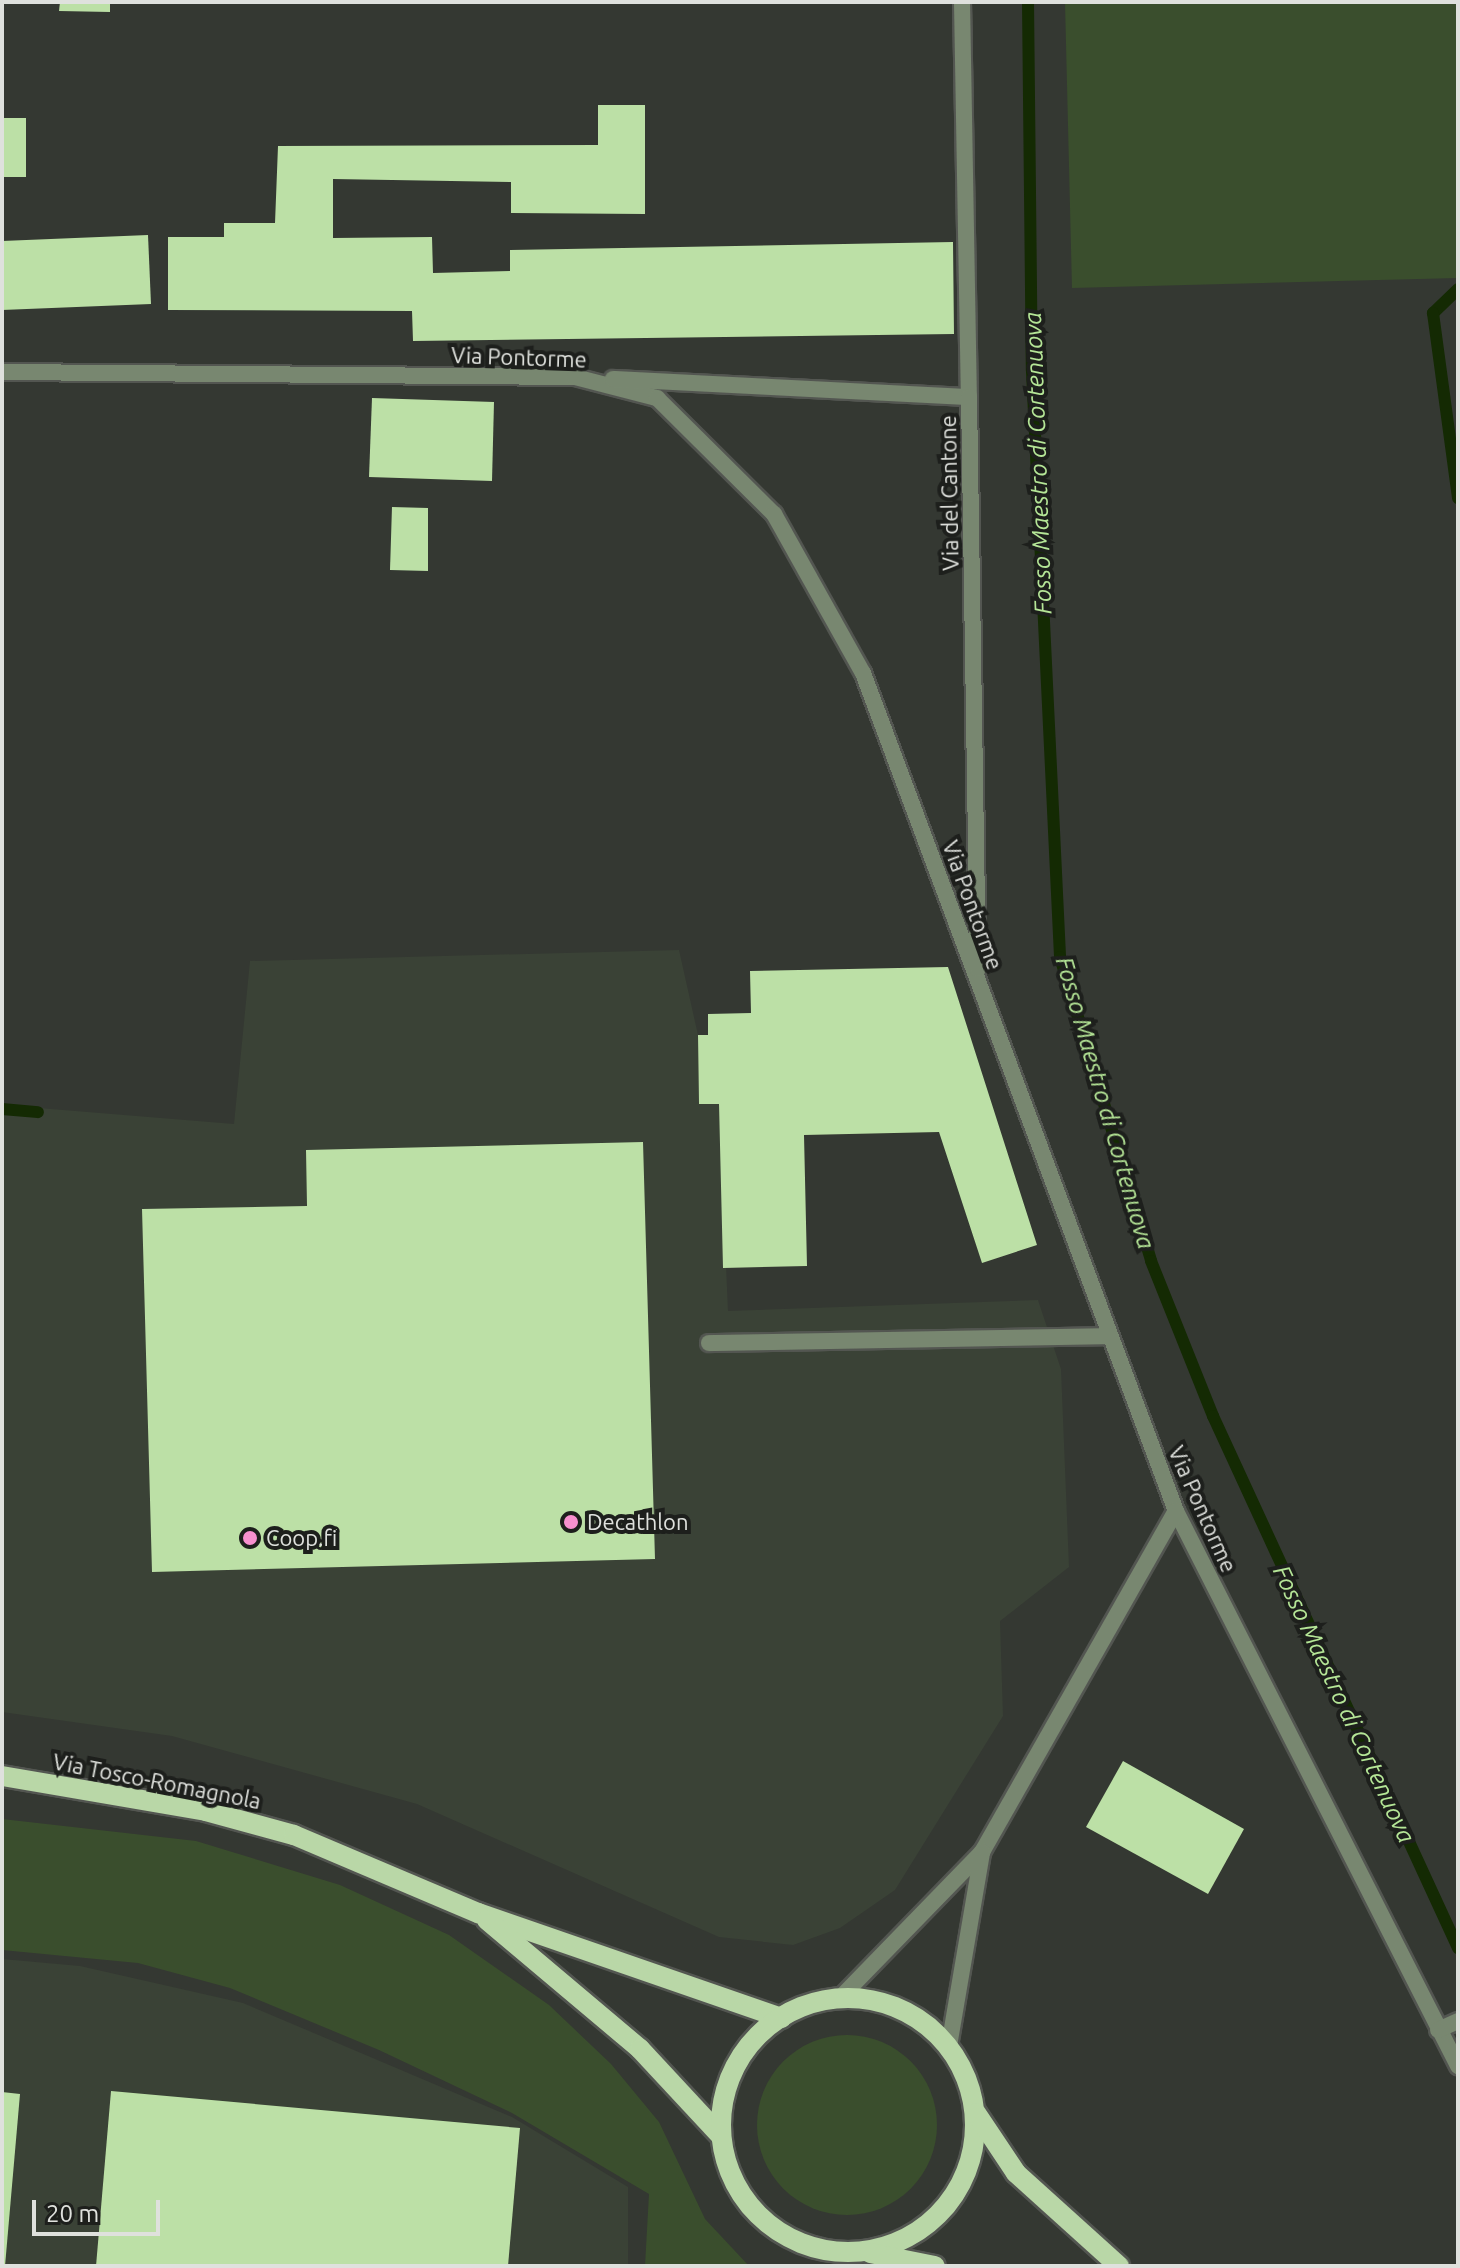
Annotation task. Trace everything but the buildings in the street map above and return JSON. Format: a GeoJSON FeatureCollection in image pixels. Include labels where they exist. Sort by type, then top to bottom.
{"type":"FeatureCollection","features":[{"type":"Feature","properties":{"kind":"main road","name":"Via Tosco-Romagnola"},"geometry":{"type":"LineString","coordinates":[[2,1776],[279,1831],[384,1868],[478,1913]]}},
{"type":"Feature","properties":{"kind":"main road"},"geometry":{"type":"LineString","coordinates":[[478,1913],[781,2018]]}},
{"type":"Feature","properties":{"kind":"main road"},"geometry":{"type":"LineString","coordinates":[[478,1913],[640,2049],[720,2135]]}},
{"type":"Feature","properties":{"kind":"main road"},"geometry":{"type":"LineString","coordinates":[[935,2266],[866,2252],[824,2251],[785,2236],[752,2211],[730,2176],[720,2135],[724,2094],[740,2057],[781,2018],[841,1997],[891,2005],[949,2046],[976,2113],[1016,2173],[1119,2266]]}},
{"type":"Feature","properties":{"kind":"main road"},"geometry":{"type":"LineString","coordinates":[[866,2252],[906,2239],[940,2215],[964,2181],[976,2113]]}},
{"type":"Feature","properties":{"kind":"street"},"geometry":{"type":"LineString","coordinates":[[962,2],[969,397]]}},
{"type":"Feature","properties":{"kind":"street","name":"Via Pontorme"},"geometry":{"type":"LineString","coordinates":[[2,372],[575,377],[657,398],[774,514],[863,673],[1108,1336],[1176,1511],[1458,2066]]}},
{"type":"Feature","properties":{"kind":"street","name":"Via del Cantone"},"geometry":{"type":"LineString","coordinates":[[575,377],[969,397],[978,982]]}},
{"type":"Feature","properties":{"kind":"street"},"geometry":{"type":"LineString","coordinates":[[709,1343],[1108,1336]]}},
{"type":"Feature","properties":{"kind":"street"},"geometry":{"type":"LineString","coordinates":[[841,1997],[982,1852],[1176,1511]]}},
{"type":"Feature","properties":{"kind":"street"},"geometry":{"type":"LineString","coordinates":[[949,2046],[982,1852]]}},
{"type":"Feature","properties":{"kind":"street"},"geometry":{"type":"LineString","coordinates":[[1438,2030],[1458,2021]]}},
{"type":"Feature","properties":{"kind":"shaded area"},"geometry":{"type":"Polygon","coordinates":[[[679,950],[698,1035],[699,1104],[719,1104],[728,1311],[1038,1300],[1061,1369],[1069,1567],[1000,1621],[1003,1716],[895,1890],[840,1928],[793,1945],[719,1937],[417,1804],[172,1736],[2,1712],[2,1105],[234,1124],[250,961],[679,950]]]}},
{"type":"Feature","properties":{"kind":"shaded area"},"geometry":{"type":"Polygon","coordinates":[[[2,1959],[80,1966],[243,2003],[512,2117],[628,2187],[628,2266],[2,2266],[2,1959]]]}},
{"type":"Feature","properties":{"kind":"green space"},"geometry":{"type":"Polygon","coordinates":[[[1065,2],[1458,2],[1458,278],[1072,288],[1065,2]]]}},
{"type":"Feature","properties":{"kind":"green space"},"geometry":{"type":"Polygon","coordinates":[[[2,1819],[196,1841],[340,1885],[449,1935],[549,2005],[611,2064],[659,2122],[705,2219],[749,2266],[645,2266],[649,2194],[512,2113],[379,2050],[230,1988],[138,1963],[2,1950],[2,1819]]]}},
{"type":"Feature","properties":{"kind":"green space"},"geometry":{"type":"Polygon","coordinates":[[[847,2035],[881,2042],[911,2061],[930,2091],[937,2125],[930,2159],[911,2189],[881,2208],[847,2215],[813,2208],[783,2189],[764,2159],[757,2125],[764,2091],[783,2061],[813,2042],[847,2035]]]}},
{"type":"Feature","properties":{"kind":"waterway","name":"Fosso Maestro di Cortenuova"},"geometry":{"type":"LineString","coordinates":[[1028,2],[1032,371],[1060,957],[1151,1261],[1213,1416],[1458,1948]]}},
{"type":"Feature","properties":{"kind":"waterway"},"geometry":{"type":"LineString","coordinates":[[1458,289],[1433,313],[1458,498]]}},
{"type":"Feature","properties":{"kind":"waterway"},"geometry":{"type":"LineString","coordinates":[[2,1109],[38,1112]]}},
{"type":"Feature","properties":{"kind":"place","name":"Decathlon"},"geometry":{"type":"Point","coordinates":[571,1522]}},
{"type":"Feature","properties":{"kind":"place","name":"Coop.fi"},"geometry":{"type":"Point","coordinates":[250,1538]}}]}
